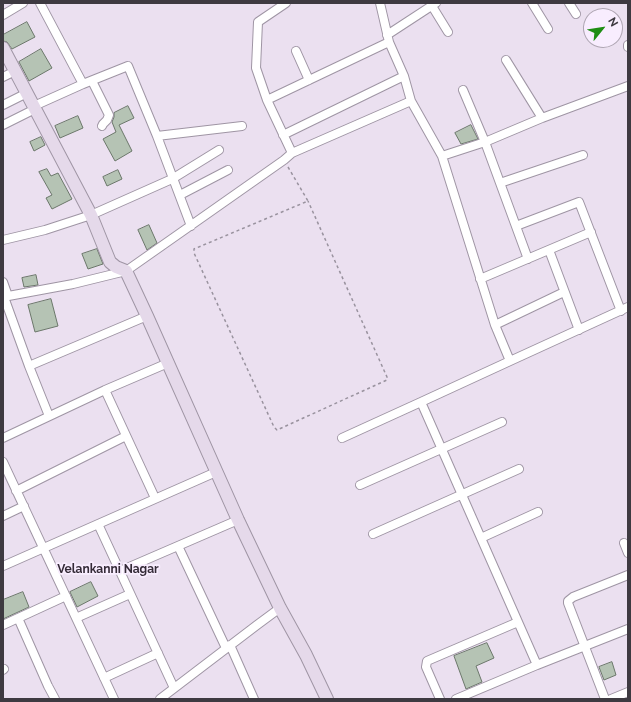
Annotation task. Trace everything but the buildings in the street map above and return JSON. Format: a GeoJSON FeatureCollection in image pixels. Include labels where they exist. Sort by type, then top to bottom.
{"type":"FeatureCollection","features":[{"type":"Feature","properties":{"kind":"main road"},"geometry":{"type":"LineString","coordinates":[[3,48],[91,215],[110,262],[116,267],[126,271],[238,520],[280,608],[306,654],[327,699]]}},
{"type":"Feature","properties":{"kind":"street"},"geometry":{"type":"LineString","coordinates":[[3,14],[23,3]]}},
{"type":"Feature","properties":{"kind":"street"},"geometry":{"type":"LineString","coordinates":[[40,3],[83,84]]}},
{"type":"Feature","properties":{"kind":"street"},"geometry":{"type":"LineString","coordinates":[[286,3],[258,22],[256,68],[267,100],[292,153]]}},
{"type":"Feature","properties":{"kind":"street"},"geometry":{"type":"LineString","coordinates":[[380,3],[388,38],[404,76],[411,100],[442,156],[495,325],[510,361]]}},
{"type":"Feature","properties":{"kind":"street"},"geometry":{"type":"LineString","coordinates":[[532,3],[548,29]]}},
{"type":"Feature","properties":{"kind":"street"},"geometry":{"type":"LineString","coordinates":[[570,3],[576,14]]}},
{"type":"Feature","properties":{"kind":"street"},"geometry":{"type":"LineString","coordinates":[[267,100],[309,80],[388,38],[434,4],[448,32]]}},
{"type":"Feature","properties":{"kind":"street"},"geometry":{"type":"LineString","coordinates":[[296,51],[309,80]]}},
{"type":"Feature","properties":{"kind":"street"},"geometry":{"type":"LineString","coordinates":[[506,60],[542,118]]}},
{"type":"Feature","properties":{"kind":"street"},"geometry":{"type":"LineString","coordinates":[[3,125],[83,84],[92,82],[128,66],[157,136],[191,226]]}},
{"type":"Feature","properties":{"kind":"street"},"geometry":{"type":"LineString","coordinates":[[3,77],[15,71]]}},
{"type":"Feature","properties":{"kind":"street"},"geometry":{"type":"LineString","coordinates":[[283,135],[404,76]]}},
{"type":"Feature","properties":{"kind":"street"},"geometry":{"type":"LineString","coordinates":[[92,82],[109,115],[102,126]]}},
{"type":"Feature","properties":{"kind":"street"},"geometry":{"type":"LineString","coordinates":[[442,156],[485,142],[542,118],[628,86]]}},
{"type":"Feature","properties":{"kind":"street"},"geometry":{"type":"LineString","coordinates":[[463,90],[485,142],[528,259]]}},
{"type":"Feature","properties":{"kind":"street"},"geometry":{"type":"LineString","coordinates":[[3,105],[27,93]]}},
{"type":"Feature","properties":{"kind":"street"},"geometry":{"type":"LineString","coordinates":[[5,297],[73,284],[126,271],[292,153],[411,100]]}},
{"type":"Feature","properties":{"kind":"street"},"geometry":{"type":"LineString","coordinates":[[157,136],[242,126]]}},
{"type":"Feature","properties":{"kind":"street"},"geometry":{"type":"LineString","coordinates":[[3,239],[45,230],[91,215],[172,179],[219,150]]}},
{"type":"Feature","properties":{"kind":"street"},"geometry":{"type":"LineString","coordinates":[[500,183],[583,155]]}},
{"type":"Feature","properties":{"kind":"street"},"geometry":{"type":"LineString","coordinates":[[180,195],[228,170]]}},
{"type":"Feature","properties":{"kind":"street"},"geometry":{"type":"LineString","coordinates":[[342,438],[625,309],[579,202],[516,226]]}},
{"type":"Feature","properties":{"kind":"street"},"geometry":{"type":"LineString","coordinates":[[480,279],[591,232]]}},
{"type":"Feature","properties":{"kind":"street"},"geometry":{"type":"LineString","coordinates":[[549,250],[579,330]]}},
{"type":"Feature","properties":{"kind":"street"},"geometry":{"type":"LineString","coordinates":[[3,282],[5,297],[29,366],[49,416]]}},
{"type":"Feature","properties":{"kind":"street"},"geometry":{"type":"LineString","coordinates":[[495,325],[564,292]]}},
{"type":"Feature","properties":{"kind":"street"},"geometry":{"type":"LineString","coordinates":[[29,366],[147,316]]}},
{"type":"Feature","properties":{"kind":"street"},"geometry":{"type":"LineString","coordinates":[[3,438],[105,390],[168,363]]}},
{"type":"Feature","properties":{"kind":"street"},"geometry":{"type":"LineString","coordinates":[[105,390],[155,498]]}},
{"type":"Feature","properties":{"kind":"street"},"geometry":{"type":"LineString","coordinates":[[422,402],[537,665]]}},
{"type":"Feature","properties":{"kind":"street"},"geometry":{"type":"LineString","coordinates":[[360,485],[502,422]]}},
{"type":"Feature","properties":{"kind":"street"},"geometry":{"type":"LineString","coordinates":[[16,491],[126,436]]}},
{"type":"Feature","properties":{"kind":"street"},"geometry":{"type":"LineString","coordinates":[[3,462],[114,699]]}},
{"type":"Feature","properties":{"kind":"street"},"geometry":{"type":"LineString","coordinates":[[373,534],[463,496],[519,469]]}},
{"type":"Feature","properties":{"kind":"street"},"geometry":{"type":"LineString","coordinates":[[3,566],[216,472]]}},
{"type":"Feature","properties":{"kind":"street"},"geometry":{"type":"LineString","coordinates":[[3,516],[24,506]]}},
{"type":"Feature","properties":{"kind":"street"},"geometry":{"type":"LineString","coordinates":[[481,538],[538,512]]}},
{"type":"Feature","properties":{"kind":"street"},"geometry":{"type":"LineString","coordinates":[[120,571],[238,520]]}},
{"type":"Feature","properties":{"kind":"street"},"geometry":{"type":"LineString","coordinates":[[98,524],[174,688]]}},
{"type":"Feature","properties":{"kind":"street"},"geometry":{"type":"LineString","coordinates":[[624,543],[628,553]]}},
{"type":"Feature","properties":{"kind":"street"},"geometry":{"type":"LineString","coordinates":[[178,546],[254,699]]}},
{"type":"Feature","properties":{"kind":"street"},"geometry":{"type":"LineString","coordinates":[[605,699],[568,601],[573,597],[628,575]]}},
{"type":"Feature","properties":{"kind":"street"},"geometry":{"type":"LineString","coordinates":[[76,618],[130,594]]}},
{"type":"Feature","properties":{"kind":"street"},"geometry":{"type":"LineString","coordinates":[[3,625],[66,596]]}},
{"type":"Feature","properties":{"kind":"street"},"geometry":{"type":"LineString","coordinates":[[160,699],[280,608]]}},
{"type":"Feature","properties":{"kind":"street"},"geometry":{"type":"LineString","coordinates":[[18,618],[48,686],[56,699]]}},
{"type":"Feature","properties":{"kind":"street"},"geometry":{"type":"LineString","coordinates":[[440,699],[426,667],[427,661],[518,622]]}},
{"type":"Feature","properties":{"kind":"street"},"geometry":{"type":"LineString","coordinates":[[456,699],[628,629]]}},
{"type":"Feature","properties":{"kind":"street"},"geometry":{"type":"LineString","coordinates":[[104,678],[158,653]]}},
{"type":"Feature","properties":{"kind":"street"},"geometry":{"type":"LineString","coordinates":[[611,699],[628,692]]}},
{"type":"Feature","properties":{"kind":"path"},"geometry":{"type":"LineString","coordinates":[[284,160],[308,201],[387,377],[387,380],[277,430],[274,427],[194,253],[194,250],[308,201]]}},
{"type":"Feature","properties":{"kind":"district","name":"Velankanni Nagar"},"geometry":{"type":"Point","coordinates":[108,569]}}]}
